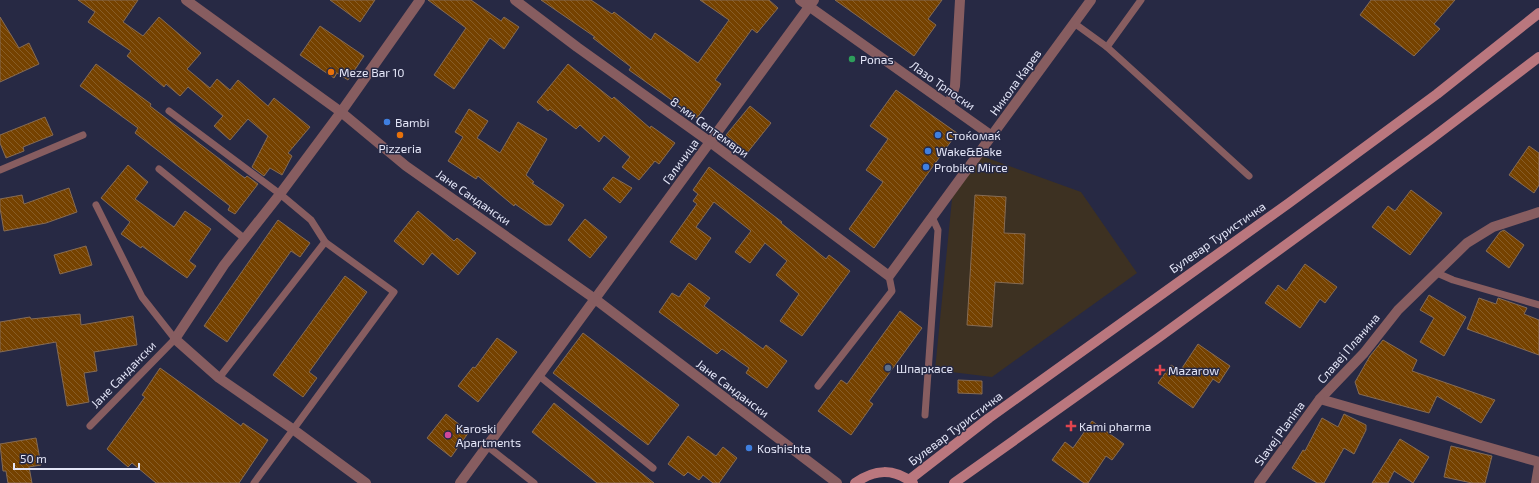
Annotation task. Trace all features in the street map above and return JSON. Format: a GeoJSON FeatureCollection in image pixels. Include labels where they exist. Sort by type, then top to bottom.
{"type":"FeatureCollection","features":[{"type":"Feature","properties":{"kind":"main road","name":"Булевар Туристичка"},"geometry":{"type":"LineString","coordinates":[[911,481],[995,413],[1289,203],[1437,94],[1539,13]]}},
{"type":"Feature","properties":{"kind":"main road"},"geometry":{"type":"LineString","coordinates":[[954,483],[1158,338],[1431,139],[1539,57]]}},
{"type":"Feature","properties":{"kind":"main road"},"geometry":{"type":"LineString","coordinates":[[855,483],[866,476],[883,472],[900,475],[911,481]]}},
{"type":"Feature","properties":{"kind":"street","name":"Јане Сандански"},"geometry":{"type":"LineString","coordinates":[[186,0],[341,112],[406,166],[595,299],[838,483]]}},
{"type":"Feature","properties":{"kind":"street"},"geometry":{"type":"LineString","coordinates":[[341,112],[420,0]]}},
{"type":"Feature","properties":{"kind":"street","name":"8-ми Септември"},"geometry":{"type":"LineString","coordinates":[[514,0],[576,47],[710,142],[889,276]]}},
{"type":"Feature","properties":{"kind":"street","name":"Лазо Трпоски"},"geometry":{"type":"LineString","coordinates":[[800,0],[812,3],[992,136]]}},
{"type":"Feature","properties":{"kind":"street"},"geometry":{"type":"LineString","coordinates":[[949,105],[955,86],[960,0]]}},
{"type":"Feature","properties":{"kind":"street","name":"Никола Карев"},"geometry":{"type":"LineString","coordinates":[[889,276],[1091,0]]}},
{"type":"Feature","properties":{"kind":"street","name":"Галичица"},"geometry":{"type":"LineString","coordinates":[[595,299],[812,3]]}},
{"type":"Feature","properties":{"kind":"street","name":"Јане Сандански"},"geometry":{"type":"LineString","coordinates":[[175,339],[224,265],[280,194],[341,112]]}},
{"type":"Feature","properties":{"kind":"street","name":"Славеј Планина"},"geometry":{"type":"LineString","coordinates":[[1536,483],[1539,463],[1320,399],[1364,353],[1398,310],[1468,243],[1493,227],[1539,212]]}},
{"type":"Feature","properties":{"kind":"street"},"geometry":{"type":"LineString","coordinates":[[460,483],[595,299]]}},
{"type":"Feature","properties":{"kind":"street"},"geometry":{"type":"LineString","coordinates":[[175,339],[219,378],[294,430],[366,483]]}},
{"type":"Feature","properties":{"kind":"street","name":"Slavej Planina"},"geometry":{"type":"LineString","coordinates":[[1259,483],[1320,399]]}},
{"type":"Feature","properties":{"kind":"lane"},"geometry":{"type":"LineString","coordinates":[[1107,47],[1141,0]]}},
{"type":"Feature","properties":{"kind":"lane"},"geometry":{"type":"LineString","coordinates":[[1074,23],[1107,47],[1249,176]]}},
{"type":"Feature","properties":{"kind":"lane"},"geometry":{"type":"LineString","coordinates":[[169,111],[280,194],[311,220],[325,242],[394,292],[254,483]]}},
{"type":"Feature","properties":{"kind":"lane"},"geometry":{"type":"LineString","coordinates":[[0,170],[83,135]]}},
{"type":"Feature","properties":{"kind":"lane"},"geometry":{"type":"LineString","coordinates":[[159,169],[245,239]]}},
{"type":"Feature","properties":{"kind":"lane"},"geometry":{"type":"LineString","coordinates":[[96,204],[142,297],[175,339]]}},
{"type":"Feature","properties":{"kind":"lane"},"geometry":{"type":"LineString","coordinates":[[925,415],[938,230],[932,218]]}},
{"type":"Feature","properties":{"kind":"lane"},"geometry":{"type":"LineString","coordinates":[[219,378],[325,242]]}},
{"type":"Feature","properties":{"kind":"lane"},"geometry":{"type":"LineString","coordinates":[[1436,273],[1453,280],[1539,304]]}},
{"type":"Feature","properties":{"kind":"lane"},"geometry":{"type":"LineString","coordinates":[[818,386],[892,291],[889,276]]}},
{"type":"Feature","properties":{"kind":"lane","name":"Јане Сандански"},"geometry":{"type":"LineString","coordinates":[[90,426],[175,339]]}},
{"type":"Feature","properties":{"kind":"lane"},"geometry":{"type":"LineString","coordinates":[[538,375],[653,468]]}},
{"type":"Feature","properties":{"kind":"lane"},"geometry":{"type":"LineString","coordinates":[[487,446],[534,483]]}},
{"type":"Feature","properties":{"kind":"shaded area"},"geometry":{"type":"Polygon","coordinates":[[[979,155],[1081,192],[1137,273],[992,377],[935,370],[953,189],[979,155]]]}},
{"type":"Feature","properties":{"kind":"building"},"geometry":{"type":"Polygon","coordinates":[[[78,0],[138,0],[123,22],[143,36],[159,17],[201,53],[187,69],[210,88],[217,79],[230,90],[238,80],[268,106],[274,98],[310,127],[288,153],[292,156],[282,175],[270,168],[264,176],[252,167],[268,136],[248,119],[230,140],[214,126],[223,116],[188,87],[180,96],[166,84],[164,87],[127,56],[131,51],[88,22],[95,12],[78,0]]]}},
{"type":"Feature","properties":{"kind":"building"},"geometry":{"type":"Polygon","coordinates":[[[330,0],[375,0],[360,22],[330,0]]]}},
{"type":"Feature","properties":{"kind":"building"},"geometry":{"type":"Polygon","coordinates":[[[428,0],[471,0],[501,21],[504,17],[519,27],[504,49],[490,38],[454,89],[434,75],[466,28],[428,0]]]}},
{"type":"Feature","properties":{"kind":"building"},"geometry":{"type":"Polygon","coordinates":[[[541,0],[591,0],[612,14],[614,12],[651,40],[655,33],[698,63],[729,20],[700,0],[769,0],[778,8],[757,33],[752,29],[715,80],[721,84],[697,118],[629,70],[631,67],[593,38],[595,37],[541,0]]]}},
{"type":"Feature","properties":{"kind":"building"},"geometry":{"type":"Polygon","coordinates":[[[835,0],[942,0],[928,19],[936,25],[914,56],[835,0]]]}},
{"type":"Feature","properties":{"kind":"building"},"geometry":{"type":"Polygon","coordinates":[[[1371,0],[1455,0],[1434,24],[1440,29],[1414,56],[1360,15],[1371,0]]]}},
{"type":"Feature","properties":{"kind":"building"},"geometry":{"type":"Polygon","coordinates":[[[0,17],[19,48],[29,43],[39,64],[0,82],[0,17]]]}},
{"type":"Feature","properties":{"kind":"building"},"geometry":{"type":"Polygon","coordinates":[[[320,26],[364,56],[348,80],[337,73],[334,78],[300,55],[320,26]]]}},
{"type":"Feature","properties":{"kind":"building"},"geometry":{"type":"Polygon","coordinates":[[[96,64],[151,104],[150,106],[242,176],[245,178],[247,176],[258,184],[235,214],[228,210],[230,206],[135,133],[138,128],[80,86],[96,64]]]}},
{"type":"Feature","properties":{"kind":"building"},"geometry":{"type":"Polygon","coordinates":[[[568,64],[612,99],[614,97],[650,128],[651,126],[675,143],[659,164],[655,161],[639,180],[622,167],[630,157],[604,135],[599,142],[580,125],[576,129],[550,109],[548,111],[537,102],[568,64]]]}},
{"type":"Feature","properties":{"kind":"building"},"geometry":{"type":"Polygon","coordinates":[[[896,90],[957,133],[874,248],[849,229],[883,182],[866,170],[888,139],[870,126],[896,90]]]}},
{"type":"Feature","properties":{"kind":"building"},"geometry":{"type":"Polygon","coordinates":[[[750,106],[771,123],[747,153],[726,135],[750,106]]]}},
{"type":"Feature","properties":{"kind":"building"},"geometry":{"type":"Polygon","coordinates":[[[469,109],[488,121],[477,138],[500,153],[518,122],[547,139],[526,175],[534,182],[532,183],[564,205],[551,225],[545,225],[515,204],[514,206],[478,176],[476,179],[448,161],[463,137],[455,132],[469,109]]]}},
{"type":"Feature","properties":{"kind":"building"},"geometry":{"type":"Polygon","coordinates":[[[45,117],[53,135],[23,147],[24,151],[6,158],[0,143],[0,135],[45,117]]]}},
{"type":"Feature","properties":{"kind":"building"},"geometry":{"type":"Polygon","coordinates":[[[1529,146],[1539,153],[1539,185],[1534,193],[1509,175],[1529,146]]]}},
{"type":"Feature","properties":{"kind":"building"},"geometry":{"type":"Polygon","coordinates":[[[128,165],[148,182],[135,199],[174,227],[185,211],[211,229],[189,261],[196,266],[187,278],[142,246],[141,248],[121,234],[130,222],[101,198],[128,165]]]}},
{"type":"Feature","properties":{"kind":"building"},"geometry":{"type":"Polygon","coordinates":[[[709,167],[782,222],[781,223],[826,259],[829,255],[850,271],[802,336],[780,321],[799,294],[776,275],[787,261],[765,243],[750,263],[735,252],[751,231],[714,202],[696,227],[711,238],[696,260],[670,242],[697,204],[693,201],[698,194],[693,190],[709,167]]]}},
{"type":"Feature","properties":{"kind":"building"},"geometry":{"type":"Polygon","coordinates":[[[613,177],[632,188],[620,203],[603,189],[613,177]]]}},
{"type":"Feature","properties":{"kind":"building"},"geometry":{"type":"Polygon","coordinates":[[[69,188],[77,212],[46,223],[4,231],[0,199],[22,195],[24,204],[69,188]]]}},
{"type":"Feature","properties":{"kind":"building"},"geometry":{"type":"Polygon","coordinates":[[[1411,190],[1442,213],[1410,255],[1372,227],[1388,206],[1395,211],[1411,190]]]}},
{"type":"Feature","properties":{"kind":"building"},"geometry":{"type":"Polygon","coordinates":[[[975,195],[1006,197],[1004,233],[1025,234],[1023,284],[995,282],[992,327],[967,325],[975,195]]]}},
{"type":"Feature","properties":{"kind":"building"},"geometry":{"type":"Polygon","coordinates":[[[418,211],[454,241],[457,238],[476,253],[458,275],[432,253],[423,265],[394,241],[418,211]]]}},
{"type":"Feature","properties":{"kind":"building"},"geometry":{"type":"Polygon","coordinates":[[[585,219],[607,237],[590,258],[568,240],[585,219]]]}},
{"type":"Feature","properties":{"kind":"building"},"geometry":{"type":"Polygon","coordinates":[[[278,220],[310,243],[300,257],[291,251],[227,342],[204,326],[278,220]]]}},
{"type":"Feature","properties":{"kind":"building"},"geometry":{"type":"Polygon","coordinates":[[[1504,230],[1524,245],[1509,268],[1486,251],[1500,232],[1504,230]]]}},
{"type":"Feature","properties":{"kind":"building"},"geometry":{"type":"Polygon","coordinates":[[[86,246],[92,265],[60,274],[54,255],[86,246]]]}},
{"type":"Feature","properties":{"kind":"building"},"geometry":{"type":"Polygon","coordinates":[[[1305,264],[1337,287],[1325,303],[1320,299],[1300,328],[1265,303],[1278,285],[1286,291],[1305,264]]]}},
{"type":"Feature","properties":{"kind":"building"},"geometry":{"type":"Polygon","coordinates":[[[345,276],[367,292],[309,372],[317,378],[303,397],[273,375],[345,276]]]}},
{"type":"Feature","properties":{"kind":"building"},"geometry":{"type":"Polygon","coordinates":[[[689,283],[710,298],[704,306],[763,349],[766,345],[787,361],[767,388],[746,373],[749,368],[722,349],[717,354],[659,312],[672,293],[679,297],[689,283]]]}},
{"type":"Feature","properties":{"kind":"building"},"geometry":{"type":"Polygon","coordinates":[[[1429,295],[1466,317],[1444,356],[1420,342],[1434,318],[1420,310],[1429,295]]]}},
{"type":"Feature","properties":{"kind":"building"},"geometry":{"type":"Polygon","coordinates":[[[1479,298],[1496,304],[1498,298],[1527,308],[1524,314],[1539,320],[1539,355],[1467,329],[1479,298]]]}},
{"type":"Feature","properties":{"kind":"building"},"geometry":{"type":"Polygon","coordinates":[[[900,311],[922,328],[869,401],[873,404],[851,435],[818,411],[841,380],[847,384],[900,311]]]}},
{"type":"Feature","properties":{"kind":"building"},"geometry":{"type":"Polygon","coordinates":[[[80,314],[81,325],[133,316],[137,345],[94,352],[97,371],[84,373],[89,402],[67,406],[56,342],[0,352],[0,322],[30,317],[31,319],[80,314]]]}},
{"type":"Feature","properties":{"kind":"building"},"geometry":{"type":"Polygon","coordinates":[[[583,333],[679,405],[648,445],[553,373],[583,333]]]}},
{"type":"Feature","properties":{"kind":"building"},"geometry":{"type":"Polygon","coordinates":[[[497,338],[517,352],[478,402],[458,386],[473,367],[475,368],[497,338]]]}},
{"type":"Feature","properties":{"kind":"building"},"geometry":{"type":"Polygon","coordinates":[[[1383,340],[1417,360],[1412,371],[1495,400],[1481,423],[1460,410],[1460,408],[1459,409],[1437,396],[1429,413],[1359,394],[1355,382],[1370,356],[1383,340]]]}},
{"type":"Feature","properties":{"kind":"building"},"geometry":{"type":"Polygon","coordinates":[[[1198,344],[1230,366],[1219,383],[1213,379],[1193,408],[1158,383],[1171,365],[1180,371],[1198,344]]]}},
{"type":"Feature","properties":{"kind":"building"},"geometry":{"type":"Polygon","coordinates":[[[160,368],[241,426],[243,423],[268,440],[239,483],[156,483],[132,463],[128,467],[107,449],[145,397],[142,395],[160,368]]]}},
{"type":"Feature","properties":{"kind":"building"},"geometry":{"type":"Polygon","coordinates":[[[958,380],[982,381],[982,394],[958,393],[958,380]]]}},
{"type":"Feature","properties":{"kind":"building"},"geometry":{"type":"Polygon","coordinates":[[[554,403],[654,483],[597,483],[532,432],[554,403]]]}},
{"type":"Feature","properties":{"kind":"building","name":"Karoski Apartments"},"geometry":{"type":"Polygon","coordinates":[[[446,414],[469,432],[451,457],[427,438],[446,414]]]}},
{"type":"Feature","properties":{"kind":"building"},"geometry":{"type":"Polygon","coordinates":[[[1344,414],[1366,425],[1366,430],[1354,454],[1344,448],[1324,483],[1317,483],[1292,468],[1303,450],[1305,451],[1322,418],[1338,427],[1344,414]]]}},
{"type":"Feature","properties":{"kind":"building"},"geometry":{"type":"Polygon","coordinates":[[[1092,421],[1124,444],[1112,460],[1106,456],[1088,483],[1084,483],[1052,460],[1065,442],[1073,448],[1092,421]]]}},
{"type":"Feature","properties":{"kind":"building"},"geometry":{"type":"Polygon","coordinates":[[[688,436],[716,456],[723,447],[737,458],[719,483],[713,483],[703,475],[699,480],[688,472],[684,476],[668,464],[688,436]]]}},
{"type":"Feature","properties":{"kind":"building"},"geometry":{"type":"Polygon","coordinates":[[[36,438],[41,465],[29,467],[32,483],[8,483],[6,471],[3,471],[0,444],[36,438]]]}},
{"type":"Feature","properties":{"kind":"building"},"geometry":{"type":"Polygon","coordinates":[[[1400,439],[1429,457],[1413,483],[1394,471],[1388,483],[1372,483],[1400,439]]]}},
{"type":"Feature","properties":{"kind":"building"},"geometry":{"type":"Polygon","coordinates":[[[1451,446],[1492,456],[1485,483],[1472,483],[1444,477],[1451,446]]]}},
{"type":"Feature","properties":{"kind":"place","name":"Ponas"},"geometry":{"type":"Point","coordinates":[852,59]}},
{"type":"Feature","properties":{"kind":"place","name":"Meze Bar 10"},"geometry":{"type":"Point","coordinates":[331,72]}},
{"type":"Feature","properties":{"kind":"place","name":"Bambi"},"geometry":{"type":"Point","coordinates":[387,122]}},
{"type":"Feature","properties":{"kind":"place","name":"Pizzeria"},"geometry":{"type":"Point","coordinates":[400,135]}},
{"type":"Feature","properties":{"kind":"place","name":"Стоќомаќ"},"geometry":{"type":"Point","coordinates":[938,135]}},
{"type":"Feature","properties":{"kind":"place","name":"Wake&Bake"},"geometry":{"type":"Point","coordinates":[928,151]}},
{"type":"Feature","properties":{"kind":"place","name":"Probike Mirce"},"geometry":{"type":"Point","coordinates":[926,167]}},
{"type":"Feature","properties":{"kind":"place","name":"Шпаркасе"},"geometry":{"type":"Point","coordinates":[888,368]}},
{"type":"Feature","properties":{"kind":"place","name":"Mazarow"},"geometry":{"type":"Point","coordinates":[1160,370]}},
{"type":"Feature","properties":{"kind":"place","name":"Kami pharma"},"geometry":{"type":"Point","coordinates":[1071,426]}},
{"type":"Feature","properties":{"kind":"place","name":"Karoski Apartments"},"geometry":{"type":"Point","coordinates":[448,435]}},
{"type":"Feature","properties":{"kind":"place","name":"Koshishta"},"geometry":{"type":"Point","coordinates":[749,448]}}]}
